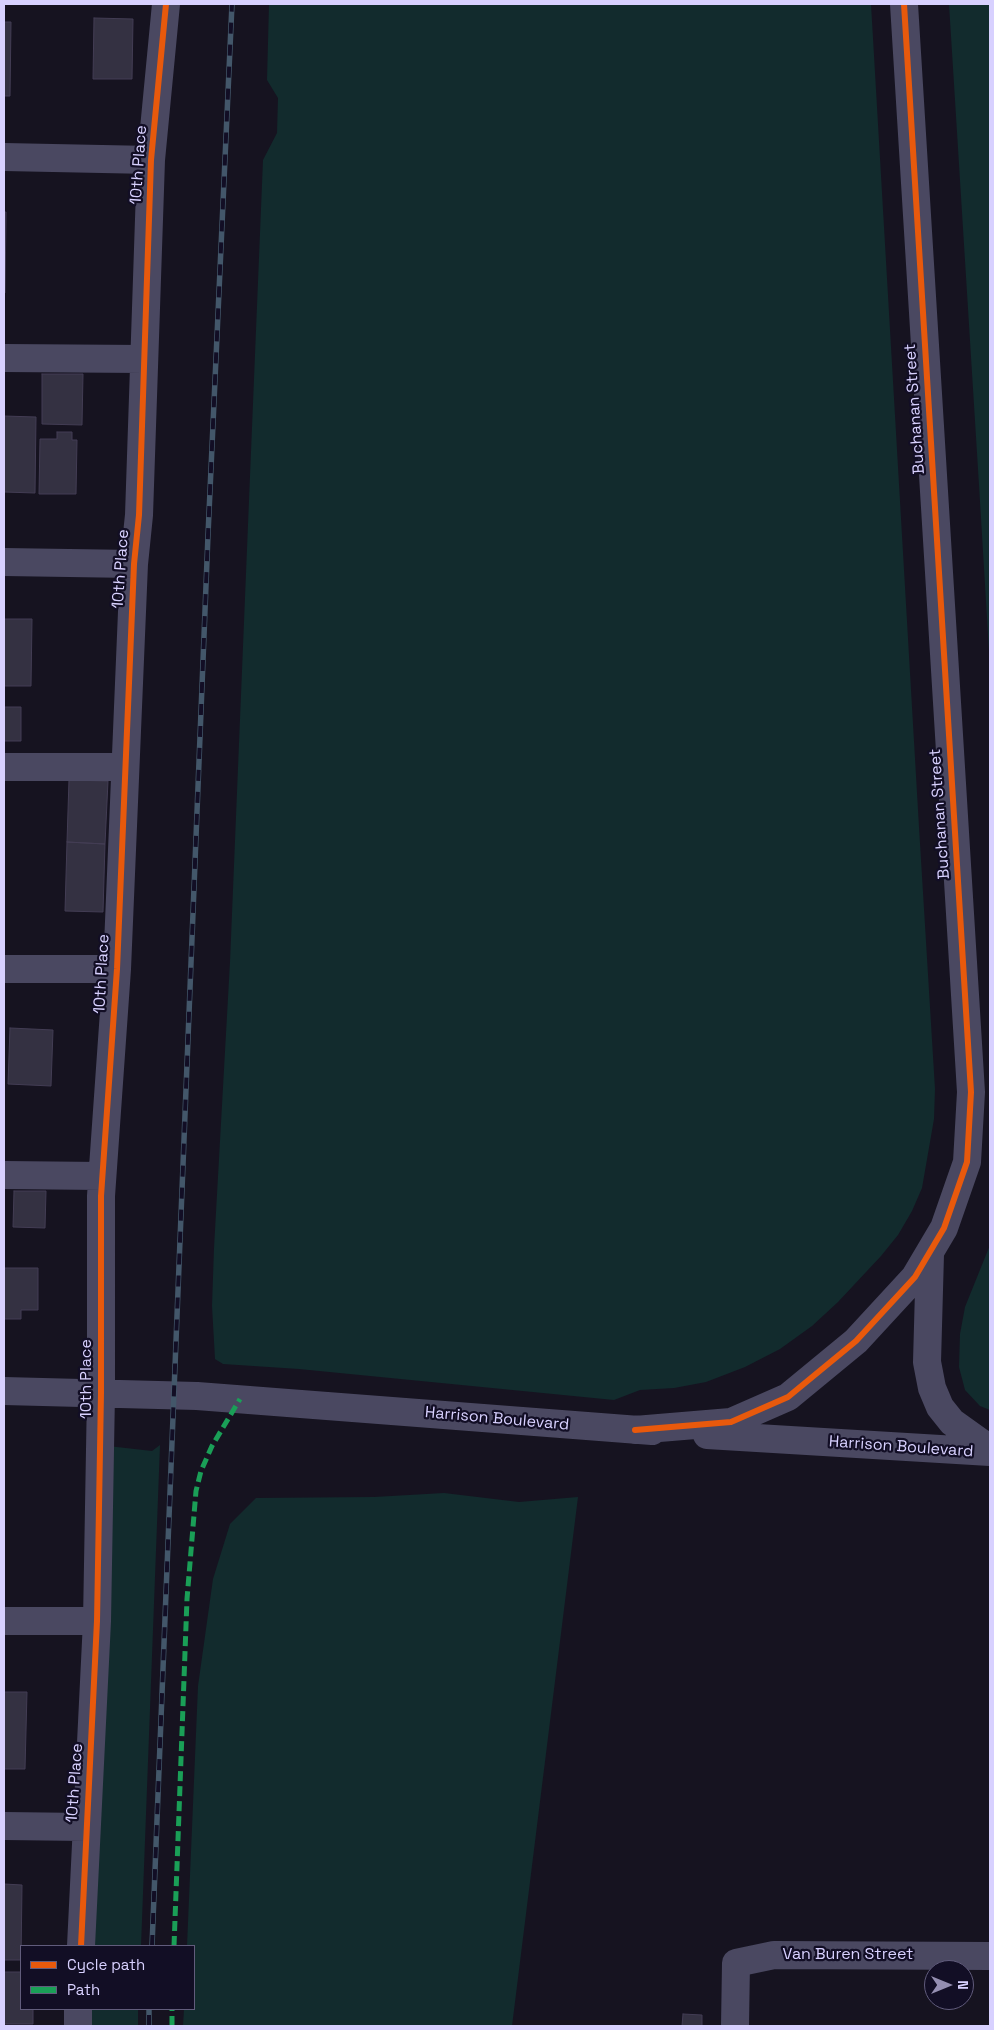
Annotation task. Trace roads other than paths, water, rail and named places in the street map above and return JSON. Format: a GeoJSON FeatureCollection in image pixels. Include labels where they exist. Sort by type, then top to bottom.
{"type":"FeatureCollection","features":[{"type":"Feature","properties":{"kind":"street","name":"10th Place"},"geometry":{"type":"LineString","coordinates":[[81,1945],[97,1621],[102,1176],[117,969],[124,767],[134,564],[139,515],[151,160],[166,4]]}},
{"type":"Feature","properties":{"kind":"street","name":"Buchanan Street"},"geometry":{"type":"LineString","coordinates":[[635,1430],[730,1422],[788,1397],[856,1341],[916,1277],[944,1228],[967,1162],[971,1092],[904,4]]}},
{"type":"Feature","properties":{"kind":"street"},"geometry":{"type":"LineString","coordinates":[[4,157],[151,160]]}},
{"type":"Feature","properties":{"kind":"street"},"geometry":{"type":"LineString","coordinates":[[4,358],[144,359]]}},
{"type":"Feature","properties":{"kind":"street"},"geometry":{"type":"LineString","coordinates":[[4,562],[134,564]]}},
{"type":"Feature","properties":{"kind":"street"},"geometry":{"type":"LineString","coordinates":[[4,767],[124,767]]}},
{"type":"Feature","properties":{"kind":"street"},"geometry":{"type":"LineString","coordinates":[[4,969],[117,969]]}},
{"type":"Feature","properties":{"kind":"street"},"geometry":{"type":"LineString","coordinates":[[4,1175],[102,1176]]}},
{"type":"Feature","properties":{"kind":"street"},"geometry":{"type":"LineString","coordinates":[[930,1252],[927,1362],[932,1388],[940,1407],[952,1422],[990,1450]]}},
{"type":"Feature","properties":{"kind":"street","name":"Harrison Boulevard"},"geometry":{"type":"LineString","coordinates":[[4,1391],[197,1396],[635,1430],[990,1450]]}},
{"type":"Feature","properties":{"kind":"street"},"geometry":{"type":"LineString","coordinates":[[4,1621],[97,1621]]}},
{"type":"Feature","properties":{"kind":"street"},"geometry":{"type":"LineString","coordinates":[[4,1826],[86,1827]]}},
{"type":"Feature","properties":{"kind":"street","name":"Van Buren Street"},"geometry":{"type":"LineString","coordinates":[[735,2026],[736,1963],[774,1955],[990,1956]]}},
{"type":"Feature","properties":{"kind":"street"},"geometry":{"type":"LineString","coordinates":[[78,2010],[78,2026]]}},
{"type":"Feature","properties":{"kind":"railway"},"geometry":{"type":"LineString","coordinates":[[152,1945],[208,535],[232,4]]}},
{"type":"Feature","properties":{"kind":"railway"},"geometry":{"type":"LineString","coordinates":[[149,2010],[149,2026]]}}]}
